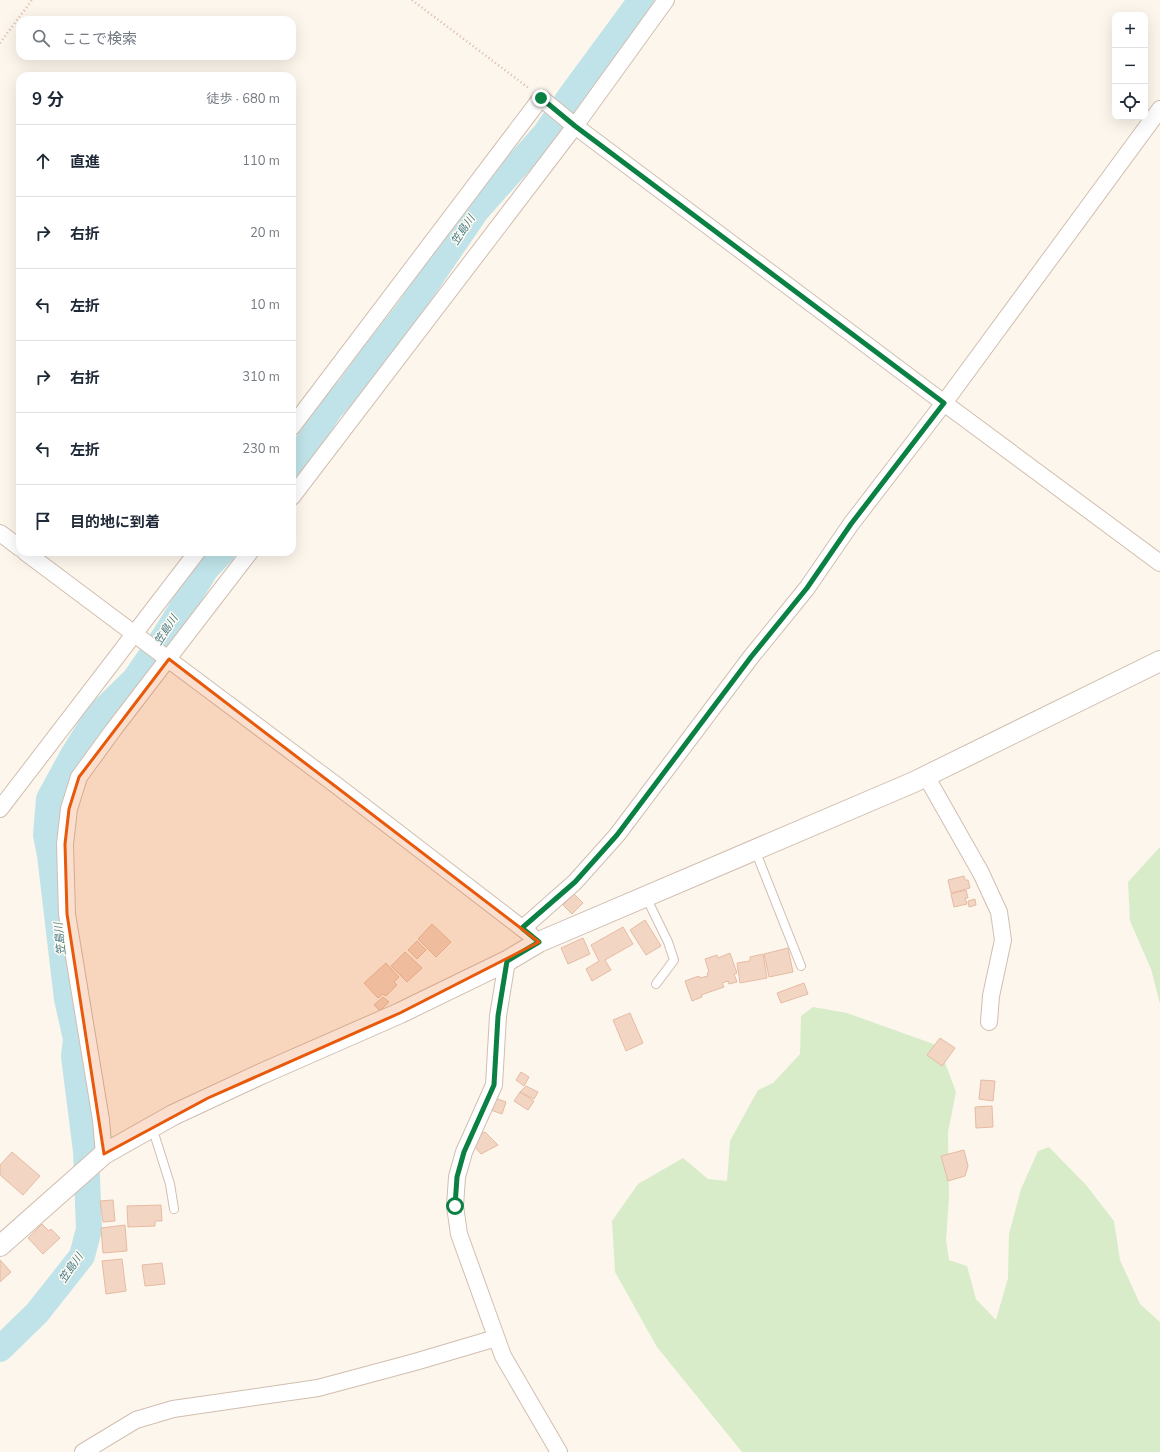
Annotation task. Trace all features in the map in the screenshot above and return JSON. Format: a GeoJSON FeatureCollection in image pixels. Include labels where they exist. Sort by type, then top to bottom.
{"type":"FeatureCollection","features":[{"type":"Feature","properties":{"kind":"street"},"geometry":{"type":"LineString","coordinates":[[296,492],[575,126],[666,0]]}},
{"type":"Feature","properties":{"kind":"street"},"geometry":{"type":"LineString","coordinates":[[296,422],[541,98],[575,126],[1160,563]]}},
{"type":"Feature","properties":{"kind":"street"},"geometry":{"type":"LineString","coordinates":[[522,928],[575,882],[617,835],[751,657],[807,588],[851,524],[944,403],[1160,109]]}},
{"type":"Feature","properties":{"kind":"street"},"geometry":{"type":"LineString","coordinates":[[0,533],[16,545]]}},
{"type":"Feature","properties":{"kind":"street"},"geometry":{"type":"LineString","coordinates":[[30,556],[135,635],[169,658],[539,942]]}},
{"type":"Feature","properties":{"kind":"street"},"geometry":{"type":"LineString","coordinates":[[0,809],[135,635],[194,556]]}},
{"type":"Feature","properties":{"kind":"street"},"geometry":{"type":"LineString","coordinates":[[104,1154],[101,1120],[67,914],[65,844],[70,809],[79,777],[247,556]]}},
{"type":"Feature","properties":{"kind":"street"},"geometry":{"type":"LineString","coordinates":[[0,1246],[104,1154],[173,1115],[400,1013],[507,961],[539,942],[926,776],[1160,661]]}},
{"type":"Feature","properties":{"kind":"street"},"geometry":{"type":"LineString","coordinates":[[926,776],[981,873],[999,912],[1003,940],[991,996],[989,1022]]}},
{"type":"Feature","properties":{"kind":"street"},"geometry":{"type":"LineString","coordinates":[[507,961],[498,1016],[494,1085],[464,1152],[457,1177],[455,1206],[459,1234],[503,1356],[559,1452]]}},
{"type":"Feature","properties":{"kind":"street"},"geometry":{"type":"LineString","coordinates":[[83,1452],[136,1420],[173,1409],[318,1388],[415,1362],[496,1338]]}},
{"type":"Feature","properties":{"kind":"lane"},"geometry":{"type":"LineString","coordinates":[[755,850],[802,966]]}},
{"type":"Feature","properties":{"kind":"lane"},"geometry":{"type":"LineString","coordinates":[[645,896],[668,942],[674,960],[656,984]]}},
{"type":"Feature","properties":{"kind":"lane"},"geometry":{"type":"LineString","coordinates":[[152,1127],[170,1184],[174,1209]]}},
{"type":"Feature","properties":{"kind":"path"},"geometry":{"type":"LineString","coordinates":[[20,16],[32,0]]}},
{"type":"Feature","properties":{"kind":"path"},"geometry":{"type":"LineString","coordinates":[[412,0],[541,98]]}},
{"type":"Feature","properties":{"kind":"path"},"geometry":{"type":"LineString","coordinates":[[0,43],[16,22]]}},
{"type":"Feature","properties":{"kind":"highlighted area"},"geometry":{"type":"Polygon","coordinates":[[[169,659],[539,942],[400,1013],[208,1098],[104,1154],[67,914],[65,844],[69,809],[79,777],[169,659]]]}},
{"type":"Feature","properties":{"kind":"green space"},"geometry":{"type":"Polygon","coordinates":[[[1160,847],[1160,1004],[1151,969],[1130,921],[1128,882],[1160,847]]]}},
{"type":"Feature","properties":{"kind":"green space"},"geometry":{"type":"Polygon","coordinates":[[[813,1007],[847,1013],[939,1046],[956,1092],[948,1132],[949,1197],[946,1240],[949,1260],[967,1266],[976,1299],[996,1320],[1008,1278],[1009,1234],[1021,1189],[1038,1151],[1049,1147],[1086,1185],[1114,1221],[1120,1260],[1140,1304],[1160,1322],[1160,1452],[742,1452],[657,1347],[615,1272],[612,1221],[638,1184],[683,1158],[708,1179],[727,1181],[730,1141],[758,1090],[773,1083],[800,1054],[801,1016],[813,1007]]]}},
{"type":"Feature","properties":{"kind":"building"},"geometry":{"type":"Polygon","coordinates":[[[964,876],[965,880],[968,880],[970,888],[951,893],[948,880],[964,876]]]}},
{"type":"Feature","properties":{"kind":"building"},"geometry":{"type":"Polygon","coordinates":[[[966,890],[968,898],[965,898],[967,904],[954,907],[951,894],[966,890]]]}},
{"type":"Feature","properties":{"kind":"building"},"geometry":{"type":"Polygon","coordinates":[[[574,894],[583,903],[572,914],[563,905],[574,894]]]}},
{"type":"Feature","properties":{"kind":"building"},"geometry":{"type":"Polygon","coordinates":[[[975,899],[976,905],[969,907],[968,901],[975,899]]]}},
{"type":"Feature","properties":{"kind":"building"},"geometry":{"type":"Polygon","coordinates":[[[645,920],[661,946],[646,955],[630,930],[645,920]]]}},
{"type":"Feature","properties":{"kind":"building"},"geometry":{"type":"Polygon","coordinates":[[[432,924],[451,942],[436,957],[418,939],[432,924]]]}},
{"type":"Feature","properties":{"kind":"building"},"geometry":{"type":"Polygon","coordinates":[[[623,927],[633,944],[605,960],[611,970],[592,981],[586,969],[599,961],[591,945],[623,927]]]}},
{"type":"Feature","properties":{"kind":"building"},"geometry":{"type":"Polygon","coordinates":[[[583,938],[590,954],[568,964],[561,948],[583,938]]]}},
{"type":"Feature","properties":{"kind":"building"},"geometry":{"type":"Polygon","coordinates":[[[417,941],[426,950],[417,959],[408,950],[417,941]]]}},
{"type":"Feature","properties":{"kind":"building"},"geometry":{"type":"Polygon","coordinates":[[[788,948],[793,972],[769,977],[764,954],[788,948]]]}},
{"type":"Feature","properties":{"kind":"building"},"geometry":{"type":"Polygon","coordinates":[[[405,952],[422,968],[407,982],[391,966],[405,952]]]}},
{"type":"Feature","properties":{"kind":"building"},"geometry":{"type":"Polygon","coordinates":[[[730,953],[737,973],[734,974],[737,982],[729,984],[728,981],[722,983],[724,987],[701,995],[702,997],[692,1001],[685,981],[699,976],[700,978],[708,976],[707,973],[709,972],[705,959],[717,955],[718,958],[730,953]]]}},
{"type":"Feature","properties":{"kind":"building"},"geometry":{"type":"Polygon","coordinates":[[[763,954],[767,978],[740,983],[737,963],[750,961],[750,957],[763,954]]]}},
{"type":"Feature","properties":{"kind":"building"},"geometry":{"type":"Polygon","coordinates":[[[386,963],[399,977],[394,982],[397,985],[386,996],[383,994],[378,998],[364,983],[386,963]]]}},
{"type":"Feature","properties":{"kind":"building"},"geometry":{"type":"Polygon","coordinates":[[[804,983],[808,994],[781,1003],[777,993],[804,983]]]}},
{"type":"Feature","properties":{"kind":"building"},"geometry":{"type":"Polygon","coordinates":[[[383,997],[389,1002],[380,1011],[374,1005],[383,997]]]}},
{"type":"Feature","properties":{"kind":"building"},"geometry":{"type":"Polygon","coordinates":[[[630,1013],[643,1043],[626,1051],[613,1020],[630,1013]]]}},
{"type":"Feature","properties":{"kind":"building"},"geometry":{"type":"Polygon","coordinates":[[[940,1038],[955,1048],[942,1066],[927,1055],[940,1038]]]}},
{"type":"Feature","properties":{"kind":"building"},"geometry":{"type":"Polygon","coordinates":[[[521,1072],[529,1077],[524,1086],[516,1080],[521,1072]]]}},
{"type":"Feature","properties":{"kind":"building"},"geometry":{"type":"Polygon","coordinates":[[[981,1080],[995,1081],[993,1101],[979,1099],[981,1080]]]}},
{"type":"Feature","properties":{"kind":"building"},"geometry":{"type":"Polygon","coordinates":[[[526,1086],[538,1092],[534,1099],[520,1092],[526,1086]]]}},
{"type":"Feature","properties":{"kind":"building"},"geometry":{"type":"Polygon","coordinates":[[[520,1092],[534,1101],[528,1110],[514,1101],[520,1092]]]}},
{"type":"Feature","properties":{"kind":"building"},"geometry":{"type":"Polygon","coordinates":[[[495,1098],[506,1102],[502,1114],[488,1109],[495,1098]]]}},
{"type":"Feature","properties":{"kind":"building"},"geometry":{"type":"Polygon","coordinates":[[[992,1106],[993,1127],[976,1128],[975,1107],[992,1106]]]}},
{"type":"Feature","properties":{"kind":"building"},"geometry":{"type":"Polygon","coordinates":[[[485,1132],[498,1145],[481,1154],[469,1140],[485,1132]]]}},
{"type":"Feature","properties":{"kind":"building"},"geometry":{"type":"Polygon","coordinates":[[[964,1150],[968,1166],[965,1176],[948,1181],[941,1156],[964,1150]]]}},
{"type":"Feature","properties":{"kind":"building"},"geometry":{"type":"Polygon","coordinates":[[[12,1152],[40,1176],[23,1195],[0,1175],[0,1165],[12,1152]]]}},
{"type":"Feature","properties":{"kind":"building"},"geometry":{"type":"Polygon","coordinates":[[[113,1200],[115,1221],[103,1222],[100,1201],[113,1200]]]}},
{"type":"Feature","properties":{"kind":"building"},"geometry":{"type":"Polygon","coordinates":[[[161,1205],[162,1221],[155,1221],[155,1226],[128,1227],[127,1206],[161,1205]]]}},
{"type":"Feature","properties":{"kind":"building"},"geometry":{"type":"Polygon","coordinates":[[[42,1224],[49,1231],[51,1229],[60,1238],[43,1254],[28,1238],[42,1224]]]}},
{"type":"Feature","properties":{"kind":"building"},"geometry":{"type":"Polygon","coordinates":[[[125,1225],[127,1251],[103,1253],[101,1228],[125,1225]]]}},
{"type":"Feature","properties":{"kind":"building"},"geometry":{"type":"Polygon","coordinates":[[[122,1259],[126,1291],[106,1294],[102,1261],[122,1259]]]}},
{"type":"Feature","properties":{"kind":"building"},"geometry":{"type":"Polygon","coordinates":[[[0,1260],[11,1272],[0,1282],[0,1260]]]}},
{"type":"Feature","properties":{"kind":"building"},"geometry":{"type":"Polygon","coordinates":[[[162,1263],[165,1284],[145,1286],[142,1265],[162,1263]]]}},
{"type":"Feature","properties":{"kind":"waterway","name":"笠島川"},"geometry":{"type":"LineString","coordinates":[[296,459],[330,409],[349,389],[408,311],[477,210],[545,134],[569,98],[641,0]]}},
{"type":"Feature","properties":{"kind":"waterway","name":"笠島川"},"geometry":{"type":"LineString","coordinates":[[0,1349],[37,1313],[82,1256],[89,1229],[86,1151],[74,1056],[76,1039],[67,999],[50,855],[46,835],[49,799],[73,755],[98,715],[135,679],[164,637],[206,569],[218,556]]}},
{"type":"Feature","properties":{"kind":"route"},"geometry":{"type":"LineString","coordinates":[[455,1206],[457,1177],[464,1152],[481,1111],[494,1085],[498,1016],[507,961],[539,942],[522,928],[575,882],[617,835],[751,657],[807,588],[851,524],[944,403],[575,126],[541,98]]}}]}
